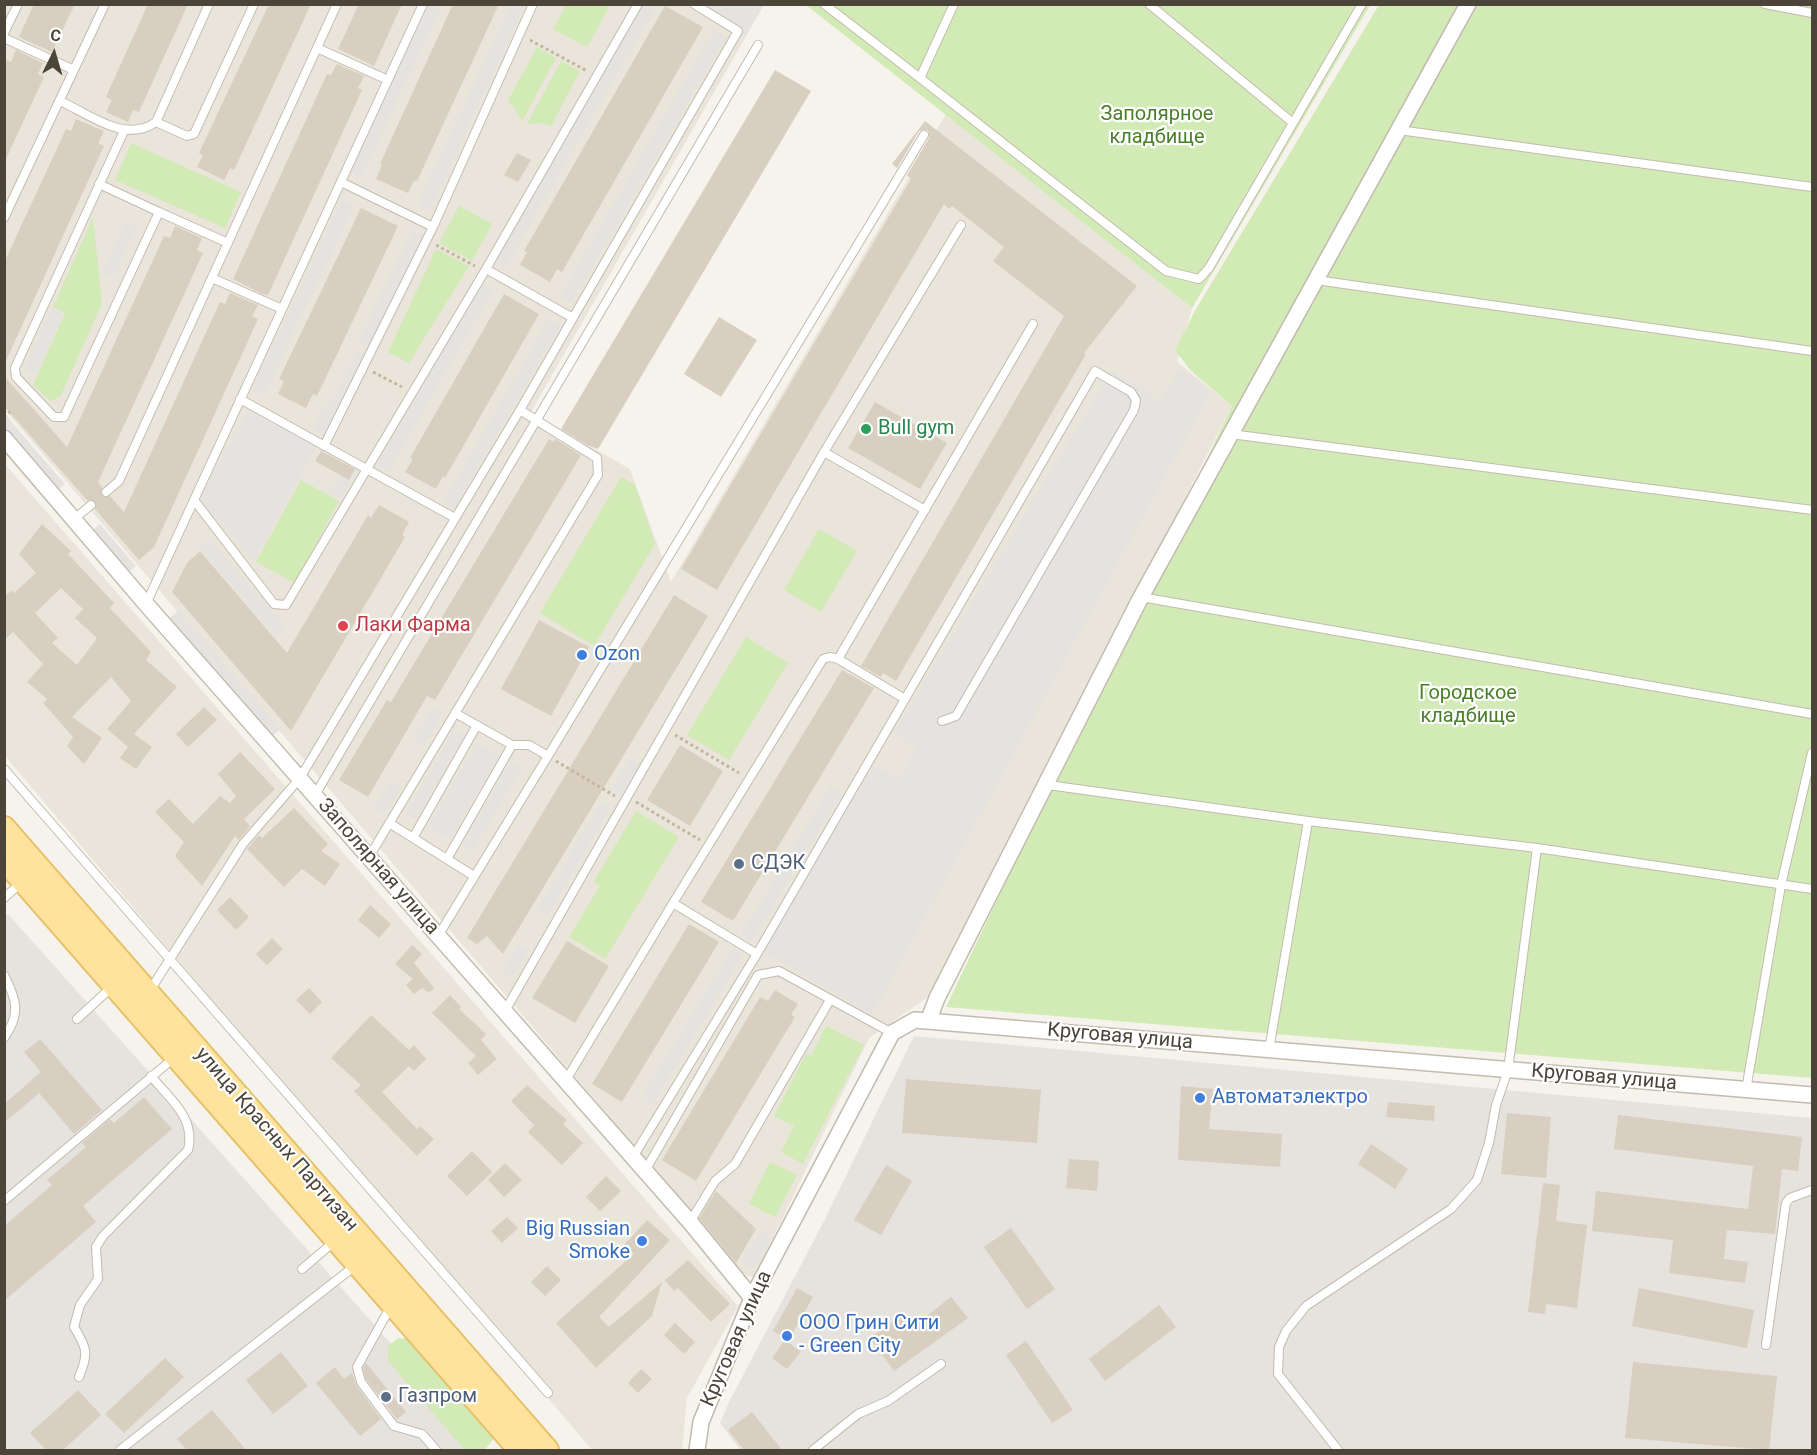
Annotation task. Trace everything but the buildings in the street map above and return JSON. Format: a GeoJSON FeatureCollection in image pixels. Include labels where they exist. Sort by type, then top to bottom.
{"type":"FeatureCollection","features":[{"type":"Feature","properties":{"kind":"main road","name":"улица Красных Партизан"},"geometry":{"type":"LineString","coordinates":[[4,828],[148,993],[517,1442]]}},
{"type":"Feature","properties":{"kind":"main road","name":"улица Красных Партизан"},"geometry":{"type":"LineString","coordinates":[[4,859],[392,1305],[517,1442],[547,1450]]}},
{"type":"Feature","properties":{"kind":"street"},"geometry":{"type":"LineString","coordinates":[[929,1019],[1141,597],[1468,4]]}},
{"type":"Feature","properties":{"kind":"street","name":"Заполярная улица"},"geometry":{"type":"LineString","coordinates":[[4,438],[146,604],[690,1221],[752,1298]]}},
{"type":"Feature","properties":{"kind":"street","name":"Круговая улица"},"geometry":{"type":"LineString","coordinates":[[697,1450],[700,1422],[752,1298],[892,1033],[915,1020],[929,1019],[1269,1051],[1812,1095]]}},
{"type":"Feature","properties":{"kind":"lane"},"geometry":{"type":"LineString","coordinates":[[4,33],[18,4]]}},
{"type":"Feature","properties":{"kind":"lane"},"geometry":{"type":"LineString","coordinates":[[4,218],[105,4]]}},
{"type":"Feature","properties":{"kind":"lane"},"geometry":{"type":"LineString","coordinates":[[60,100],[124,131],[146,129],[156,122],[209,4]]}},
{"type":"Feature","properties":{"kind":"lane"},"geometry":{"type":"LineString","coordinates":[[156,122],[188,136],[194,134],[254,4]]}},
{"type":"Feature","properties":{"kind":"lane"},"geometry":{"type":"LineString","coordinates":[[106,492],[119,481],[337,4]]}},
{"type":"Feature","properties":{"kind":"lane"},"geometry":{"type":"LineString","coordinates":[[146,604],[423,4]]}},
{"type":"Feature","properties":{"kind":"lane"},"geometry":{"type":"LineString","coordinates":[[324,446],[427,240],[533,4]]}},
{"type":"Feature","properties":{"kind":"lane"},"geometry":{"type":"LineString","coordinates":[[194,500],[274,604],[285,605],[486,270],[638,4]]}},
{"type":"Feature","properties":{"kind":"lane"},"geometry":{"type":"LineString","coordinates":[[148,993],[171,961],[243,844],[300,778],[520,410],[738,31],[694,4]]}},
{"type":"Feature","properties":{"kind":"lane"},"geometry":{"type":"LineString","coordinates":[[824,4],[1166,271],[1186,278],[1199,279],[1209,268],[1362,4]]}},
{"type":"Feature","properties":{"kind":"lane"},"geometry":{"type":"LineString","coordinates":[[920,78],[954,4]]}},
{"type":"Feature","properties":{"kind":"lane"},"geometry":{"type":"LineString","coordinates":[[1149,4],[1293,123]]}},
{"type":"Feature","properties":{"kind":"lane"},"geometry":{"type":"LineString","coordinates":[[1765,4],[1812,13]]}},
{"type":"Feature","properties":{"kind":"lane"},"geometry":{"type":"LineString","coordinates":[[4,38],[74,70]]}},
{"type":"Feature","properties":{"kind":"lane"},"geometry":{"type":"LineString","coordinates":[[315,795],[758,45]]}},
{"type":"Feature","properties":{"kind":"lane"},"geometry":{"type":"LineString","coordinates":[[317,48],[388,80]]}},
{"type":"Feature","properties":{"kind":"lane"},"geometry":{"type":"LineString","coordinates":[[1399,130],[1812,187]]}},
{"type":"Feature","properties":{"kind":"lane"},"geometry":{"type":"LineString","coordinates":[[124,131],[14,372],[54,417],[64,417],[159,212]]}},
{"type":"Feature","properties":{"kind":"lane"},"geometry":{"type":"LineString","coordinates":[[438,936],[924,135]]}},
{"type":"Feature","properties":{"kind":"lane"},"geometry":{"type":"LineString","coordinates":[[341,182],[433,227]]}},
{"type":"Feature","properties":{"kind":"lane"},"geometry":{"type":"LineString","coordinates":[[99,184],[228,243]]}},
{"type":"Feature","properties":{"kind":"lane"},"geometry":{"type":"LineString","coordinates":[[505,1011],[824,452],[962,225]]}},
{"type":"Feature","properties":{"kind":"lane"},"geometry":{"type":"LineString","coordinates":[[486,270],[573,318]]}},
{"type":"Feature","properties":{"kind":"lane"},"geometry":{"type":"LineString","coordinates":[[212,278],[282,309]]}},
{"type":"Feature","properties":{"kind":"lane"},"geometry":{"type":"LineString","coordinates":[[1316,280],[1812,351]]}},
{"type":"Feature","properties":{"kind":"lane"},"geometry":{"type":"LineString","coordinates":[[838,659],[1033,324]]}},
{"type":"Feature","properties":{"kind":"lane"},"geometry":{"type":"LineString","coordinates":[[633,1157],[757,954],[1095,371],[1131,392],[1136,400],[1134,410],[956,716],[942,721]]}},
{"type":"Feature","properties":{"kind":"lane"},"geometry":{"type":"LineString","coordinates":[[240,399],[455,518]]}},
{"type":"Feature","properties":{"kind":"lane"},"geometry":{"type":"LineString","coordinates":[[369,856],[598,475],[597,458],[520,410]]}},
{"type":"Feature","properties":{"kind":"lane"},"geometry":{"type":"LineString","coordinates":[[1231,434],[1812,510]]}},
{"type":"Feature","properties":{"kind":"lane"},"geometry":{"type":"LineString","coordinates":[[824,452],[925,510]]}},
{"type":"Feature","properties":{"kind":"lane"},"geometry":{"type":"LineString","coordinates":[[74,519],[91,505]]}},
{"type":"Feature","properties":{"kind":"lane"},"geometry":{"type":"LineString","coordinates":[[1141,597],[1812,714]]}},
{"type":"Feature","properties":{"kind":"lane"},"geometry":{"type":"LineString","coordinates":[[566,1080],[818,664],[830,657],[838,659],[905,699]]}},
{"type":"Feature","properties":{"kind":"lane"},"geometry":{"type":"LineString","coordinates":[[455,713],[512,745],[529,745],[548,756]]}},
{"type":"Feature","properties":{"kind":"lane"},"geometry":{"type":"LineString","coordinates":[[413,838],[477,725]]}},
{"type":"Feature","properties":{"kind":"lane"},"geometry":{"type":"LineString","coordinates":[[447,859],[512,745]]}},
{"type":"Feature","properties":{"kind":"lane"},"geometry":{"type":"LineString","coordinates":[[1746,1090],[1781,885],[1812,753]]}},
{"type":"Feature","properties":{"kind":"lane"},"geometry":{"type":"LineString","coordinates":[[4,769],[548,1393]]}},
{"type":"Feature","properties":{"kind":"lane"},"geometry":{"type":"LineString","coordinates":[[1048,785],[1308,821],[1537,848],[1812,889]]}},
{"type":"Feature","properties":{"kind":"lane"},"geometry":{"type":"LineString","coordinates":[[1269,1051],[1308,821]]}},
{"type":"Feature","properties":{"kind":"lane"},"geometry":{"type":"LineString","coordinates":[[389,823],[474,876]]}},
{"type":"Feature","properties":{"kind":"lane"},"geometry":{"type":"LineString","coordinates":[[1338,1450],[1278,1374],[1278,1347],[1286,1331],[1306,1306],[1451,1209],[1477,1180],[1508,1070],[1537,848]]}},
{"type":"Feature","properties":{"kind":"lane"},"geometry":{"type":"LineString","coordinates":[[4,898],[23,881]]}},
{"type":"Feature","properties":{"kind":"lane"},"geometry":{"type":"LineString","coordinates":[[674,903],[757,954]]}},
{"type":"Feature","properties":{"kind":"lane"},"geometry":{"type":"LineString","coordinates":[[645,1171],[758,975],[779,971],[892,1033]]}},
{"type":"Feature","properties":{"kind":"lane"},"geometry":{"type":"LineString","coordinates":[[4,975],[15,996],[15,1022],[4,1038]]}},
{"type":"Feature","properties":{"kind":"lane"},"geometry":{"type":"LineString","coordinates":[[77,1019],[114,985]]}},
{"type":"Feature","properties":{"kind":"lane"},"geometry":{"type":"LineString","coordinates":[[690,1221],[715,1180],[735,1164],[830,1000]]}},
{"type":"Feature","properties":{"kind":"lane"},"geometry":{"type":"LineString","coordinates":[[4,1201],[176,1056]]}},
{"type":"Feature","properties":{"kind":"lane"},"geometry":{"type":"LineString","coordinates":[[79,1377],[87,1357],[83,1342],[74,1327],[80,1305],[98,1279],[96,1247],[103,1236],[188,1150],[190,1143],[191,1136],[187,1121],[151,1076]]}},
{"type":"Feature","properties":{"kind":"lane"},"geometry":{"type":"LineString","coordinates":[[1766,1345],[1786,1203],[1790,1198],[1812,1190]]}},
{"type":"Feature","properties":{"kind":"lane"},"geometry":{"type":"LineString","coordinates":[[302,1269],[336,1240]]}},
{"type":"Feature","properties":{"kind":"lane"},"geometry":{"type":"LineString","coordinates":[[120,1450],[357,1264]]}},
{"type":"Feature","properties":{"kind":"lane"},"geometry":{"type":"LineString","coordinates":[[392,1305],[357,1367],[361,1382],[394,1426],[422,1434],[436,1450]]}},
{"type":"Feature","properties":{"kind":"lane"},"geometry":{"type":"LineString","coordinates":[[813,1450],[858,1414],[888,1401],[941,1364]]}},
{"type":"Feature","properties":{"kind":"path"},"geometry":{"type":"LineString","coordinates":[[519,35],[597,76]]}},
{"type":"Feature","properties":{"kind":"path"},"geometry":{"type":"LineString","coordinates":[[427,240],[486,270]]}},
{"type":"Feature","properties":{"kind":"path"},"geometry":{"type":"LineString","coordinates":[[364,367],[413,393]]}},
{"type":"Feature","properties":{"kind":"path"},"geometry":{"type":"LineString","coordinates":[[4,417],[10,412]]}},
{"type":"Feature","properties":{"kind":"path"},"geometry":{"type":"LineString","coordinates":[[666,729],[749,779]]}},
{"type":"Feature","properties":{"kind":"path"},"geometry":{"type":"LineString","coordinates":[[548,756],[708,845]]}},
{"type":"Feature","properties":{"kind":"shaded area"},"geometry":{"type":"Polygon","coordinates":[[[4,5],[764,5],[531,412],[630,469],[671,582],[946,114],[1192,308],[1177,362],[1232,406],[931,995],[869,1038],[754,1278],[735,1271],[690,1211],[5,410],[4,5]]]}},
{"type":"Feature","properties":{"kind":"shaded area"},"geometry":{"type":"Polygon","coordinates":[[[428,5],[442,5],[361,178],[350,172],[428,5]]]}},
{"type":"Feature","properties":{"kind":"shaded area"},"geometry":{"type":"Polygon","coordinates":[[[511,5],[525,5],[430,210],[418,204],[511,5]]]}},
{"type":"Feature","properties":{"kind":"shaded area"},"geometry":{"type":"Polygon","coordinates":[[[642,5],[657,5],[505,267],[494,260],[642,5]]]}},
{"type":"Feature","properties":{"kind":"shaded area"},"geometry":{"type":"Polygon","coordinates":[[[703,5],[764,5],[746,35],[703,5]]]}},
{"type":"Feature","properties":{"kind":"shaded area"},"geometry":{"type":"Polygon","coordinates":[[[714,30],[726,37],[571,303],[560,297],[714,30]]]}},
{"type":"Feature","properties":{"kind":"shaded area"},"geometry":{"type":"Polygon","coordinates":[[[342,200],[354,206],[264,395],[252,390],[342,200]]]}},
{"type":"Feature","properties":{"kind":"shaded area"},"geometry":{"type":"Polygon","coordinates":[[[126,220],[138,225],[114,277],[103,272],[126,220]]]}},
{"type":"Feature","properties":{"kind":"shaded area"},"geometry":{"type":"Polygon","coordinates":[[[413,230],[425,236],[369,347],[358,341],[413,230]]]}},
{"type":"Feature","properties":{"kind":"shaded area"},"geometry":{"type":"Polygon","coordinates":[[[483,282],[494,288],[388,472],[377,465],[483,282]]]}},
{"type":"Feature","properties":{"kind":"shaded area"},"geometry":{"type":"Polygon","coordinates":[[[52,308],[63,314],[36,375],[24,369],[52,308]]]}},
{"type":"Feature","properties":{"kind":"shaded area"},"geometry":{"type":"Polygon","coordinates":[[[549,319],[560,326],[454,509],[443,503],[549,319]]]}},
{"type":"Feature","properties":{"kind":"shaded area"},"geometry":{"type":"Polygon","coordinates":[[[358,351],[368,356],[340,411],[336,409],[324,434],[313,428],[326,403],[330,405],[358,351]]]}},
{"type":"Feature","properties":{"kind":"shaded area"},"geometry":{"type":"Polygon","coordinates":[[[1180,369],[1211,391],[872,1014],[763,951],[874,765],[899,780],[918,748],[894,732],[1112,371],[1161,401],[1180,369]]]}},
{"type":"Feature","properties":{"kind":"shaded area"},"geometry":{"type":"Polygon","coordinates":[[[248,410],[316,447],[254,560],[200,499],[248,410]]]}},
{"type":"Feature","properties":{"kind":"shaded area"},"geometry":{"type":"Polygon","coordinates":[[[4,413],[65,484],[57,491],[5,430],[4,413]]]}},
{"type":"Feature","properties":{"kind":"shaded area"},"geometry":{"type":"Polygon","coordinates":[[[4,463],[738,1306],[687,1398],[682,1450],[592,1450],[5,756],[4,463]]]}},
{"type":"Feature","properties":{"kind":"shaded area"},"geometry":{"type":"Polygon","coordinates":[[[345,465],[356,472],[341,498],[330,492],[345,465]]]}},
{"type":"Feature","properties":{"kind":"shaded area"},"geometry":{"type":"Polygon","coordinates":[[[100,524],[136,566],[128,573],[92,531],[100,524]]]}},
{"type":"Feature","properties":{"kind":"shaded area"},"geometry":{"type":"Polygon","coordinates":[[[209,539],[286,627],[276,636],[199,547],[209,539]]]}},
{"type":"Feature","properties":{"kind":"shaded area"},"geometry":{"type":"Polygon","coordinates":[[[178,611],[280,729],[271,738],[168,619],[178,611]]]}},
{"type":"Feature","properties":{"kind":"shaded area"},"geometry":{"type":"Polygon","coordinates":[[[433,707],[443,713],[423,746],[413,740],[433,707]]]}},
{"type":"Feature","properties":{"kind":"shaded area"},"geometry":{"type":"Polygon","coordinates":[[[454,730],[464,736],[416,820],[406,814],[454,730]]]}},
{"type":"Feature","properties":{"kind":"shaded area"},"geometry":{"type":"Polygon","coordinates":[[[477,743],[499,755],[450,839],[428,827],[477,743]]]}},
{"type":"Feature","properties":{"kind":"shaded area"},"geometry":{"type":"Polygon","coordinates":[[[630,758],[641,764],[621,796],[611,790],[630,758]]]}},
{"type":"Feature","properties":{"kind":"shaded area"},"geometry":{"type":"Polygon","coordinates":[[[511,762],[521,768],[472,852],[462,846],[511,762]]]}},
{"type":"Feature","properties":{"kind":"shaded area"},"geometry":{"type":"Polygon","coordinates":[[[392,781],[401,787],[384,814],[374,808],[392,781]]]}},
{"type":"Feature","properties":{"kind":"shaded area"},"geometry":{"type":"Polygon","coordinates":[[[831,786],[841,793],[802,859],[791,852],[831,786]]]}},
{"type":"Feature","properties":{"kind":"shaded area"},"geometry":{"type":"Polygon","coordinates":[[[600,803],[610,809],[547,916],[537,911],[600,803]]]}},
{"type":"Feature","properties":{"kind":"shaded area"},"geometry":{"type":"Polygon","coordinates":[[[781,869],[792,875],[751,942],[741,935],[781,869]]]}},
{"type":"Feature","properties":{"kind":"shaded area"},"geometry":{"type":"Polygon","coordinates":[[[8,914],[486,1450],[5,1450],[4,917],[8,914]]]}},
{"type":"Feature","properties":{"kind":"shaded area"},"geometry":{"type":"Polygon","coordinates":[[[518,945],[528,951],[512,977],[502,971],[518,945]]]}},
{"type":"Feature","properties":{"kind":"shaded area"},"geometry":{"type":"Polygon","coordinates":[[[733,948],[743,955],[652,1105],[641,1099],[733,948]]]}},
{"type":"Feature","properties":{"kind":"shaded area"},"geometry":{"type":"Polygon","coordinates":[[[914,1036],[1812,1118],[1812,1450],[740,1450],[720,1423],[823,1223],[914,1036]]]}},
{"type":"Feature","properties":{"kind":"shaded area"},"geometry":{"type":"Polygon","coordinates":[[[761,1230],[772,1237],[753,1269],[742,1263],[761,1230]]]}},
{"type":"Feature","properties":{"kind":"green space"},"geometry":{"type":"Polygon","coordinates":[[[566,5],[610,5],[587,47],[553,29],[566,5]]]}},
{"type":"Feature","properties":{"kind":"green space","name":"Заполярное кладбище"},"geometry":{"type":"Polygon","coordinates":[[[806,5],[1370,5],[1192,308],[806,5]]]}},
{"type":"Feature","properties":{"kind":"green space","name":"Городское кладбище"},"geometry":{"type":"Polygon","coordinates":[[[1379,5],[1812,5],[1812,1078],[946,1007],[1232,406],[1191,371],[1175,350],[1196,309],[1379,5]]]}},
{"type":"Feature","properties":{"kind":"green space"},"geometry":{"type":"Polygon","coordinates":[[[537,47],[556,58],[522,121],[514,107],[507,102],[537,47]]]}},
{"type":"Feature","properties":{"kind":"green space"},"geometry":{"type":"Polygon","coordinates":[[[561,61],[580,71],[551,126],[542,123],[527,124],[561,61]]]}},
{"type":"Feature","properties":{"kind":"green space"},"geometry":{"type":"Polygon","coordinates":[[[131,143],[241,192],[225,228],[115,180],[131,143]]]}},
{"type":"Feature","properties":{"kind":"green space"},"geometry":{"type":"Polygon","coordinates":[[[459,206],[492,224],[472,261],[439,243],[459,206]]]}},
{"type":"Feature","properties":{"kind":"green space"},"geometry":{"type":"Polygon","coordinates":[[[93,217],[102,304],[60,397],[51,401],[33,385],[65,313],[53,307],[93,217]]]}},
{"type":"Feature","properties":{"kind":"green space"},"geometry":{"type":"Polygon","coordinates":[[[436,249],[469,266],[409,363],[388,352],[436,249]]]}},
{"type":"Feature","properties":{"kind":"green space"},"geometry":{"type":"Polygon","coordinates":[[[621,477],[635,485],[655,544],[594,646],[540,613],[621,477]]]}},
{"type":"Feature","properties":{"kind":"green space"},"geometry":{"type":"Polygon","coordinates":[[[301,480],[339,501],[295,583],[256,562],[301,480]]]}},
{"type":"Feature","properties":{"kind":"green space"},"geometry":{"type":"Polygon","coordinates":[[[819,529],[857,551],[821,612],[784,590],[819,529]]]}},
{"type":"Feature","properties":{"kind":"green space"},"geometry":{"type":"Polygon","coordinates":[[[746,637],[788,663],[729,760],[687,735],[746,637]]]}},
{"type":"Feature","properties":{"kind":"green space"},"geometry":{"type":"Polygon","coordinates":[[[636,811],[679,837],[605,959],[569,937],[600,886],[594,881],[636,811]]]}},
{"type":"Feature","properties":{"kind":"green space"},"geometry":{"type":"Polygon","coordinates":[[[826,1026],[864,1045],[803,1164],[781,1152],[794,1126],[774,1116],[806,1054],[811,1056],[826,1026]]]}},
{"type":"Feature","properties":{"kind":"green space"},"geometry":{"type":"Polygon","coordinates":[[[770,1162],[797,1175],[775,1217],[749,1204],[770,1162]]]}},
{"type":"Feature","properties":{"kind":"green space"},"geometry":{"type":"Polygon","coordinates":[[[398,1338],[408,1339],[494,1438],[485,1450],[465,1450],[388,1361],[388,1346],[398,1338]]]}},
{"type":"Feature","properties":{"kind":"place","name":"Bull gym"},"geometry":{"type":"Point","coordinates":[866,429]}},
{"type":"Feature","properties":{"kind":"place","name":"Лаки Фарма"},"geometry":{"type":"Point","coordinates":[343,626]}},
{"type":"Feature","properties":{"kind":"place","name":"Ozon"},"geometry":{"type":"Point","coordinates":[582,655]}},
{"type":"Feature","properties":{"kind":"place","name":"СДЭК"},"geometry":{"type":"Point","coordinates":[739,864]}},
{"type":"Feature","properties":{"kind":"place","name":"Автоматэлектро"},"geometry":{"type":"Point","coordinates":[1200,1098]}},
{"type":"Feature","properties":{"kind":"place","name":"Big Russian Smoke"},"geometry":{"type":"Point","coordinates":[642,1241]}},
{"type":"Feature","properties":{"kind":"place","name":"ООО Грин Сити - Green City"},"geometry":{"type":"Point","coordinates":[787,1336]}},
{"type":"Feature","properties":{"kind":"place","name":"Газпром"},"geometry":{"type":"Point","coordinates":[386,1397]}}]}
